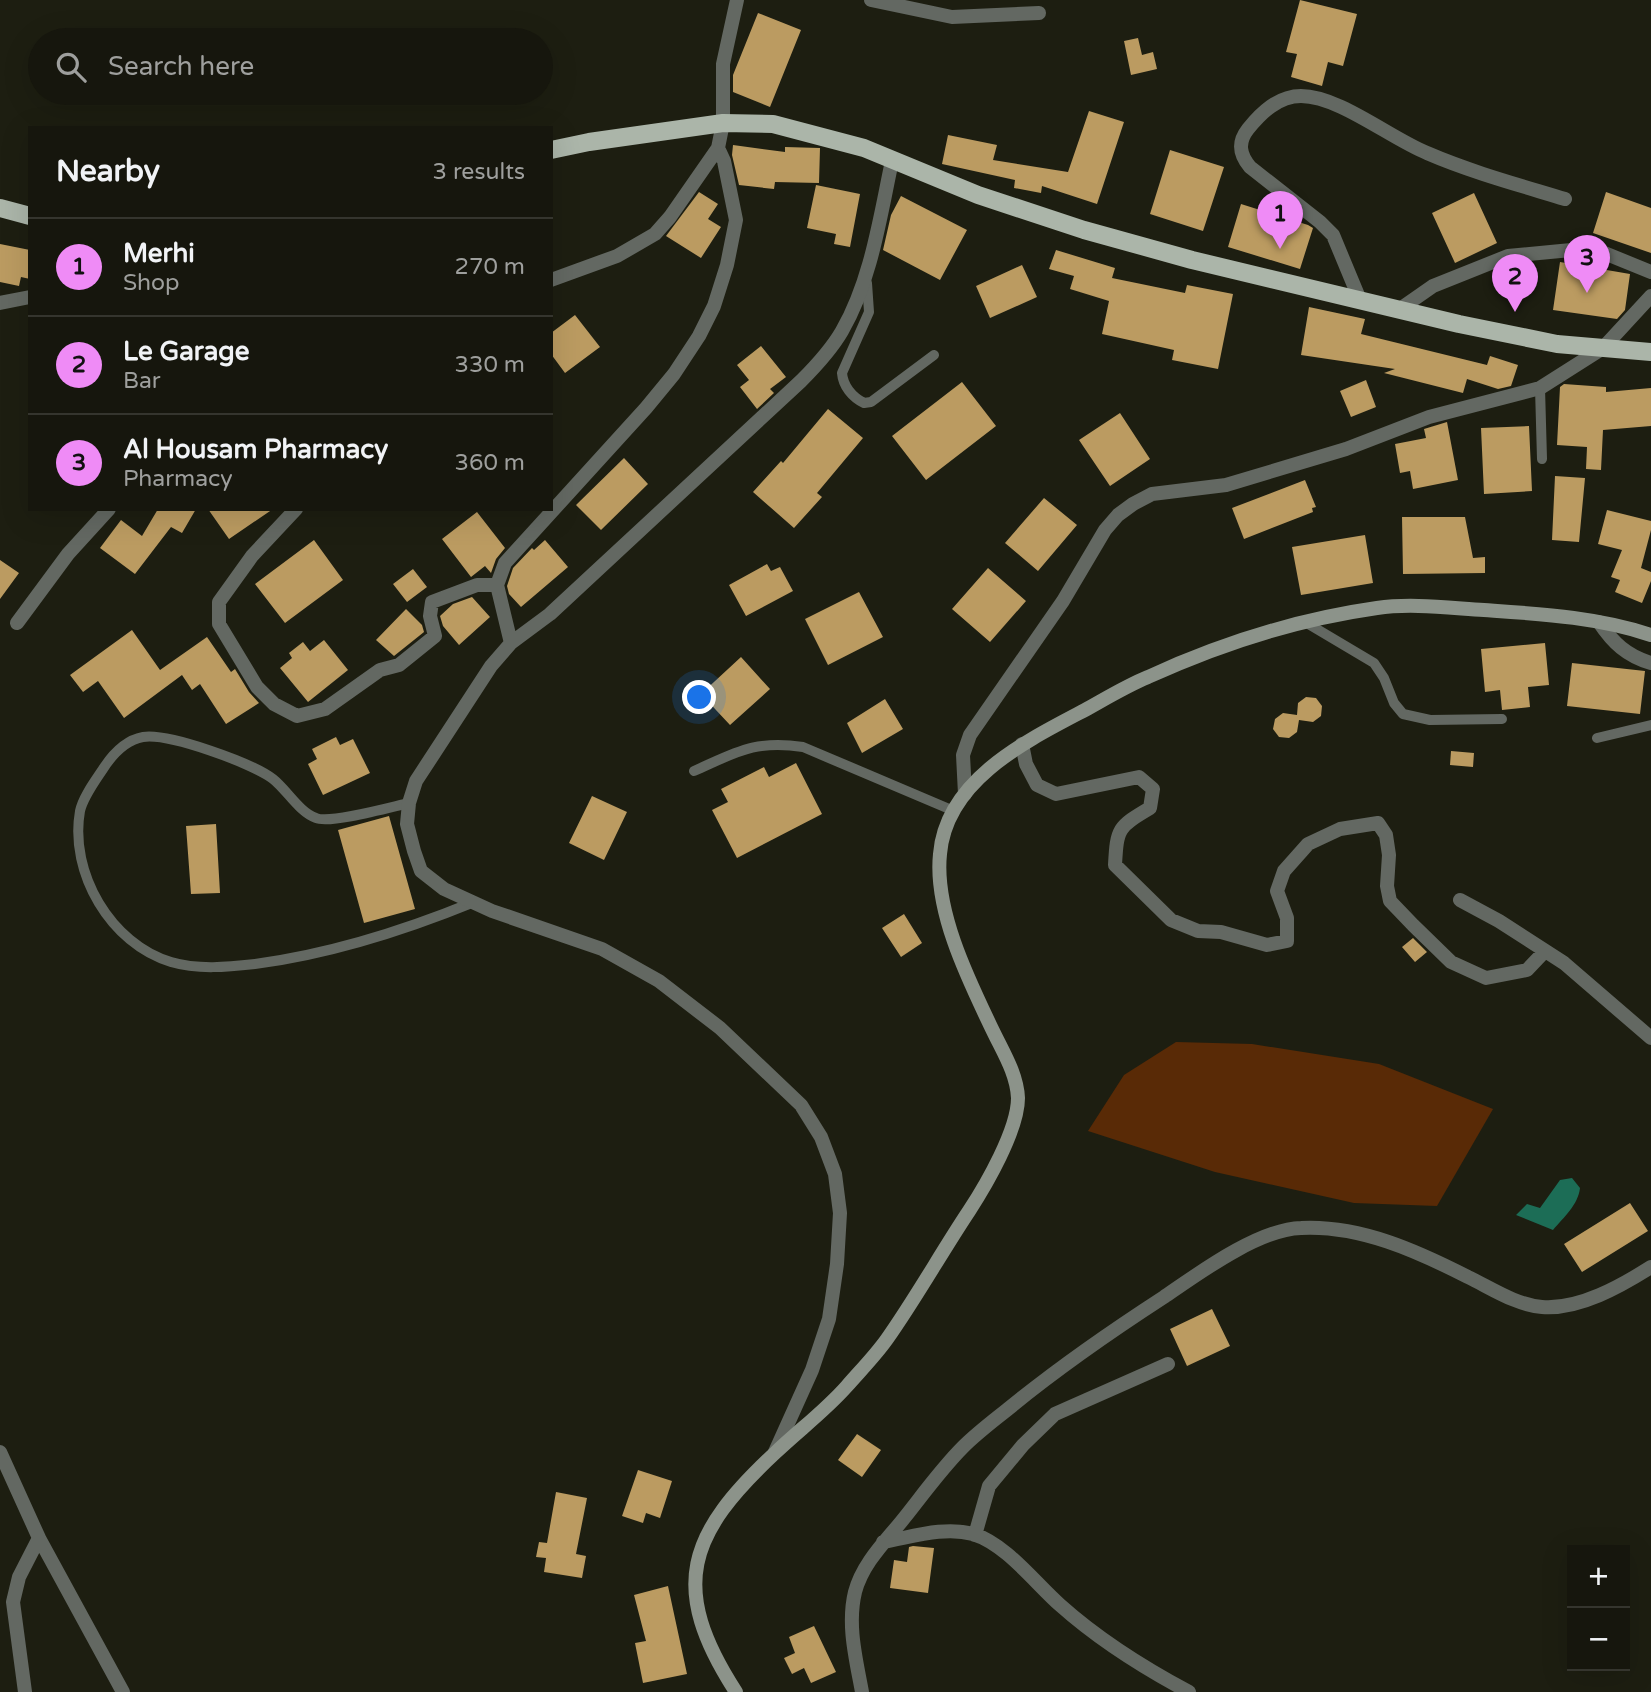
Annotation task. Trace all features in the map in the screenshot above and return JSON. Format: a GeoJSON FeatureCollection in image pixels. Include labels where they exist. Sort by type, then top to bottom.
{"type":"FeatureCollection","features":[{"type":"Feature","properties":{"kind":"main road"},"geometry":{"type":"LineString","coordinates":[[553,150],[723,123],[773,124],[864,148],[978,195],[1084,230],[1192,260],[1459,324],[1557,344],[1651,352]]}},
{"type":"Feature","properties":{"kind":"main road"},"geometry":{"type":"LineString","coordinates":[[0,208],[28,215]]}},
{"type":"Feature","properties":{"kind":"main road"},"geometry":{"type":"LineString","coordinates":[[736,1692],[720,1668],[705,1637],[697,1608],[694,1575],[700,1548],[723,1506],[775,1452],[827,1409],[886,1341],[991,1179],[1011,1129],[1018,1098],[1009,1062],[962,962],[941,890],[939,855],[946,822],[965,794],[992,766],[1022,744],[1147,677],[1254,636],[1305,622],[1382,607],[1453,608],[1572,617],[1651,635]]}},
{"type":"Feature","properties":{"kind":"street"},"geometry":{"type":"LineString","coordinates":[[553,279],[617,256],[655,234],[718,148],[723,123],[723,64],[737,0]]}},
{"type":"Feature","properties":{"kind":"street"},"geometry":{"type":"LineString","coordinates":[[871,0],[952,17],[1039,13]]}},
{"type":"Feature","properties":{"kind":"street"},"geometry":{"type":"LineString","coordinates":[[1360,300],[1333,235],[1243,159],[1240,149],[1242,136],[1262,113],[1281,101],[1297,96],[1314,97],[1342,107],[1400,142],[1430,155],[1565,199]]}},
{"type":"Feature","properties":{"kind":"street"},"geometry":{"type":"LineString","coordinates":[[553,510],[674,374],[699,336],[714,306],[727,265],[736,220],[724,162],[718,148]]}},
{"type":"Feature","properties":{"kind":"street"},"geometry":{"type":"LineString","coordinates":[[775,1452],[813,1370],[829,1319],[835,1278],[840,1213],[835,1174],[821,1137],[801,1105],[720,1028],[659,981],[602,949],[444,889],[421,871],[407,824],[409,803],[416,781],[491,666],[511,643],[550,614],[821,359],[841,331],[854,306],[867,267],[892,161]]}},
{"type":"Feature","properties":{"kind":"street"},"geometry":{"type":"LineString","coordinates":[[1400,309],[1433,286],[1508,256],[1592,248],[1651,272]]}},
{"type":"Feature","properties":{"kind":"street"},"geometry":{"type":"LineString","coordinates":[[965,794],[963,755],[970,735],[1063,601],[1105,530],[1118,515],[1133,504],[1152,495],[1226,485],[1346,449],[1429,417],[1540,387],[1603,348],[1651,296]]}},
{"type":"Feature","properties":{"kind":"street"},"geometry":{"type":"LineString","coordinates":[[0,303],[28,297]]}},
{"type":"Feature","properties":{"kind":"street"},"geometry":{"type":"LineString","coordinates":[[17,623],[68,554],[107,511]]}},
{"type":"Feature","properties":{"kind":"street"},"geometry":{"type":"LineString","coordinates":[[294,511],[252,556],[219,602],[219,624],[257,687],[274,704],[297,716],[326,709],[380,670],[399,665],[422,648],[435,636],[430,616],[432,602],[477,585],[497,585]]}},
{"type":"Feature","properties":{"kind":"street"},"geometry":{"type":"LineString","coordinates":[[511,643],[497,585],[505,563],[552,511]]}},
{"type":"Feature","properties":{"kind":"street"},"geometry":{"type":"LineString","coordinates":[[1599,622],[1621,649],[1651,663]]}},
{"type":"Feature","properties":{"kind":"street"},"geometry":{"type":"LineString","coordinates":[[1022,744],[1026,764],[1037,785],[1056,793],[1139,777],[1153,789],[1150,808],[1125,823],[1116,837],[1115,865],[1171,919],[1198,931],[1221,932],[1266,946],[1287,941],[1287,918],[1277,891],[1284,871],[1308,844],[1340,829],[1378,822],[1386,835],[1390,901],[1451,961],[1486,978],[1527,970],[1545,951]]}},
{"type":"Feature","properties":{"kind":"street"},"geometry":{"type":"LineString","coordinates":[[1460,900],[1564,963],[1651,1038]]}},
{"type":"Feature","properties":{"kind":"street"},"geometry":{"type":"LineString","coordinates":[[862,1692],[853,1647],[856,1591],[865,1569],[883,1542],[931,1482],[964,1445],[1055,1371],[1213,1264],[1270,1235],[1298,1227],[1328,1228],[1370,1236],[1428,1257],[1523,1303],[1544,1307],[1569,1305],[1595,1296],[1651,1267]]}},
{"type":"Feature","properties":{"kind":"street"},"geometry":{"type":"LineString","coordinates":[[975,1535],[989,1486],[1023,1445],[1055,1414],[1168,1364]]}},
{"type":"Feature","properties":{"kind":"street"},"geometry":{"type":"LineString","coordinates":[[0,1452],[39,1538],[123,1692]]}},
{"type":"Feature","properties":{"kind":"street"},"geometry":{"type":"LineString","coordinates":[[883,1542],[954,1531],[975,1535],[997,1547],[1082,1624],[1189,1692]]}},
{"type":"Feature","properties":{"kind":"street"},"geometry":{"type":"LineString","coordinates":[[25,1692],[13,1602],[19,1577],[39,1538]]}},
{"type":"Feature","properties":{"kind":"lane"},"geometry":{"type":"LineString","coordinates":[[867,267],[869,312],[842,373],[843,382],[852,394],[863,403],[871,402],[934,355]]}},
{"type":"Feature","properties":{"kind":"lane"},"geometry":{"type":"LineString","coordinates":[[1540,387],[1542,459]]}},
{"type":"Feature","properties":{"kind":"lane"},"geometry":{"type":"LineString","coordinates":[[1305,622],[1374,663],[1384,678],[1394,703],[1404,714],[1430,720],[1502,719]]}},
{"type":"Feature","properties":{"kind":"lane"},"geometry":{"type":"LineString","coordinates":[[1597,738],[1651,724]]}},
{"type":"Feature","properties":{"kind":"lane"},"geometry":{"type":"LineString","coordinates":[[409,803],[331,819],[317,819],[307,813],[270,777],[249,766],[156,736],[141,738],[125,745],[109,759],[80,809],[78,841],[88,879],[106,915],[122,934],[144,951],[172,962],[199,967],[233,967],[293,959],[416,926],[474,902]]}},
{"type":"Feature","properties":{"kind":"lane"},"geometry":{"type":"LineString","coordinates":[[694,771],[752,746],[778,743],[803,747],[954,811]]}},
{"type":"Feature","properties":{"kind":"shaded area"},"geometry":{"type":"Polygon","coordinates":[[[1176,1042],[1252,1044],[1379,1064],[1493,1109],[1437,1206],[1354,1203],[1215,1172],[1088,1131],[1124,1075],[1176,1042]]]}},
{"type":"Feature","properties":{"kind":"shaded area"},"geometry":{"type":"Polygon","coordinates":[[[1572,1178],[1580,1188],[1579,1194],[1553,1230],[1516,1215],[1527,1204],[1540,1208],[1560,1180],[1572,1178]]]}},
{"type":"Feature","properties":{"kind":"building"},"geometry":{"type":"Polygon","coordinates":[[[1300,0],[1357,14],[1343,66],[1328,62],[1322,86],[1291,77],[1297,54],[1286,52],[1300,0]]]}},
{"type":"Feature","properties":{"kind":"building"},"geometry":{"type":"Polygon","coordinates":[[[758,13],[801,30],[770,107],[733,92],[733,75],[758,13]]]}},
{"type":"Feature","properties":{"kind":"building"},"geometry":{"type":"Polygon","coordinates":[[[1138,38],[1142,55],[1153,52],[1157,69],[1131,75],[1124,41],[1138,38]]]}},
{"type":"Feature","properties":{"kind":"building"},"geometry":{"type":"Polygon","coordinates":[[[1089,111],[1124,122],[1097,204],[1042,186],[1041,193],[1014,188],[1015,180],[942,164],[948,135],[997,145],[993,160],[1068,172],[1089,111]]]}},
{"type":"Feature","properties":{"kind":"building"},"geometry":{"type":"Polygon","coordinates":[[[733,145],[785,152],[785,147],[820,148],[819,183],[775,182],[774,189],[739,185],[732,155],[733,145]]]}},
{"type":"Feature","properties":{"kind":"building"},"geometry":{"type":"Polygon","coordinates":[[[1170,150],[1224,167],[1203,231],[1150,214],[1170,150]]]}},
{"type":"Feature","properties":{"kind":"building"},"geometry":{"type":"Polygon","coordinates":[[[816,185],[860,194],[850,247],[834,244],[836,234],[807,228],[816,185]]]}},
{"type":"Feature","properties":{"kind":"building"},"geometry":{"type":"Polygon","coordinates":[[[699,192],[718,204],[708,219],[721,227],[701,258],[666,236],[699,192]]]}},
{"type":"Feature","properties":{"kind":"building"},"geometry":{"type":"Polygon","coordinates":[[[1606,192],[1651,208],[1651,253],[1593,233],[1606,192]]]}},
{"type":"Feature","properties":{"kind":"building"},"geometry":{"type":"Polygon","coordinates":[[[1474,193],[1497,243],[1455,263],[1432,213],[1474,193]]]}},
{"type":"Feature","properties":{"kind":"building"},"geometry":{"type":"Polygon","coordinates":[[[901,196],[967,230],[940,280],[883,250],[891,215],[901,196]]]}},
{"type":"Feature","properties":{"kind":"building"},"geometry":{"type":"Polygon","coordinates":[[[1241,204],[1313,228],[1300,269],[1228,247],[1241,204]]]}},
{"type":"Feature","properties":{"kind":"building"},"geometry":{"type":"Polygon","coordinates":[[[0,244],[28,250],[28,279],[21,277],[19,286],[0,282],[0,244]]]}},
{"type":"Feature","properties":{"kind":"building"},"geometry":{"type":"Polygon","coordinates":[[[1056,250],[1115,268],[1112,278],[1185,293],[1187,285],[1233,294],[1218,369],[1172,360],[1174,350],[1102,334],[1109,301],[1070,289],[1074,276],[1049,269],[1056,250]]]}},
{"type":"Feature","properties":{"kind":"building"},"geometry":{"type":"Polygon","coordinates":[[[1560,262],[1630,274],[1625,310],[1617,319],[1553,310],[1560,262]]]}},
{"type":"Feature","properties":{"kind":"building"},"geometry":{"type":"Polygon","coordinates":[[[1022,265],[1037,297],[990,318],[976,286],[1022,265]]]}},
{"type":"Feature","properties":{"kind":"building"},"geometry":{"type":"Polygon","coordinates":[[[1309,307],[1365,319],[1361,334],[1487,365],[1490,356],[1518,365],[1511,386],[1498,389],[1467,379],[1463,393],[1384,373],[1395,369],[1301,355],[1309,307]]]}},
{"type":"Feature","properties":{"kind":"building"},"geometry":{"type":"Polygon","coordinates":[[[575,315],[600,347],[565,373],[553,357],[553,332],[575,315]]]}},
{"type":"Feature","properties":{"kind":"building"},"geometry":{"type":"Polygon","coordinates":[[[761,346],[786,377],[770,389],[774,393],[757,409],[740,387],[749,380],[737,365],[761,346]]]}},
{"type":"Feature","properties":{"kind":"building"},"geometry":{"type":"Polygon","coordinates":[[[1366,380],[1376,407],[1351,417],[1340,391],[1366,380]]]}},
{"type":"Feature","properties":{"kind":"building"},"geometry":{"type":"Polygon","coordinates":[[[962,382],[996,426],[926,480],[892,436],[962,382]]]}},
{"type":"Feature","properties":{"kind":"building"},"geometry":{"type":"Polygon","coordinates":[[[1564,384],[1606,387],[1606,392],[1651,388],[1651,426],[1603,430],[1601,470],[1586,469],[1587,447],[1557,445],[1560,387],[1564,384]]]}},
{"type":"Feature","properties":{"kind":"building"},"geometry":{"type":"Polygon","coordinates":[[[828,409],[863,438],[817,493],[822,497],[794,528],[753,492],[781,461],[783,463],[828,409]]]}},
{"type":"Feature","properties":{"kind":"building"},"geometry":{"type":"Polygon","coordinates":[[[1120,413],[1150,459],[1110,486],[1079,440],[1120,413]]]}},
{"type":"Feature","properties":{"kind":"building"},"geometry":{"type":"Polygon","coordinates":[[[1447,422],[1458,480],[1413,489],[1410,471],[1400,473],[1395,444],[1426,438],[1424,429],[1447,422]]]}},
{"type":"Feature","properties":{"kind":"building"},"geometry":{"type":"Polygon","coordinates":[[[1529,426],[1532,491],[1484,494],[1481,428],[1529,426]]]}},
{"type":"Feature","properties":{"kind":"building"},"geometry":{"type":"Polygon","coordinates":[[[624,458],[648,484],[601,530],[576,505],[624,458]]]}},
{"type":"Feature","properties":{"kind":"building"},"geometry":{"type":"Polygon","coordinates":[[[1555,476],[1585,478],[1579,542],[1552,540],[1555,476]]]}},
{"type":"Feature","properties":{"kind":"building"},"geometry":{"type":"Polygon","coordinates":[[[1305,480],[1316,507],[1312,508],[1313,512],[1244,539],[1232,508],[1305,480]]]}},
{"type":"Feature","properties":{"kind":"building"},"geometry":{"type":"Polygon","coordinates":[[[1044,498],[1077,525],[1038,571],[1005,543],[1044,498]]]}},
{"type":"Feature","properties":{"kind":"building"},"geometry":{"type":"Polygon","coordinates":[[[1607,510],[1651,521],[1641,568],[1651,572],[1651,581],[1642,603],[1615,592],[1620,580],[1611,577],[1622,550],[1598,544],[1607,510]]]}},
{"type":"Feature","properties":{"kind":"building"},"geometry":{"type":"Polygon","coordinates":[[[157,511],[195,511],[182,533],[171,527],[135,574],[100,548],[121,520],[142,536],[157,511]]]}},
{"type":"Feature","properties":{"kind":"building"},"geometry":{"type":"Polygon","coordinates":[[[209,511],[270,511],[229,539],[209,511]]]}},
{"type":"Feature","properties":{"kind":"building"},"geometry":{"type":"Polygon","coordinates":[[[477,512],[505,548],[496,559],[491,573],[485,566],[471,577],[442,539],[477,512]]]}},
{"type":"Feature","properties":{"kind":"building"},"geometry":{"type":"Polygon","coordinates":[[[1402,517],[1465,517],[1473,558],[1485,557],[1485,573],[1403,574],[1402,517]]]}},
{"type":"Feature","properties":{"kind":"building"},"geometry":{"type":"Polygon","coordinates":[[[1365,535],[1373,583],[1301,595],[1292,547],[1365,535]]]}},
{"type":"Feature","properties":{"kind":"building"},"geometry":{"type":"Polygon","coordinates":[[[314,540],[343,580],[285,623],[255,584],[314,540]]]}},
{"type":"Feature","properties":{"kind":"building"},"geometry":{"type":"Polygon","coordinates":[[[545,540],[568,567],[521,607],[509,594],[507,586],[513,568],[532,548],[534,550],[545,540]]]}},
{"type":"Feature","properties":{"kind":"building"},"geometry":{"type":"Polygon","coordinates":[[[0,560],[19,573],[0,599],[0,560]]]}},
{"type":"Feature","properties":{"kind":"building"},"geometry":{"type":"Polygon","coordinates":[[[767,564],[771,571],[780,567],[793,591],[746,616],[729,585],[767,564]]]}},
{"type":"Feature","properties":{"kind":"building"},"geometry":{"type":"Polygon","coordinates":[[[988,568],[1026,601],[990,642],[952,609],[988,568]]]}},
{"type":"Feature","properties":{"kind":"building"},"geometry":{"type":"Polygon","coordinates":[[[413,569],[427,587],[407,602],[393,584],[413,569]]]}},
{"type":"Feature","properties":{"kind":"building"},"geometry":{"type":"Polygon","coordinates":[[[859,592],[883,637],[828,665],[805,619],[859,592]]]}},
{"type":"Feature","properties":{"kind":"building"},"geometry":{"type":"Polygon","coordinates":[[[472,597],[490,617],[459,645],[443,626],[440,616],[453,604],[472,597]]]}},
{"type":"Feature","properties":{"kind":"building"},"geometry":{"type":"Polygon","coordinates":[[[406,609],[422,625],[424,632],[394,656],[376,640],[406,609]]]}},
{"type":"Feature","properties":{"kind":"building"},"geometry":{"type":"Polygon","coordinates":[[[132,630],[160,670],[207,637],[231,672],[235,669],[259,703],[226,724],[200,684],[192,690],[182,675],[124,718],[98,681],[83,692],[70,675],[132,630]]]}},
{"type":"Feature","properties":{"kind":"building"},"geometry":{"type":"Polygon","coordinates":[[[324,640],[348,670],[308,702],[280,668],[292,658],[289,653],[303,642],[310,651],[324,640]]]}},
{"type":"Feature","properties":{"kind":"building"},"geometry":{"type":"Polygon","coordinates":[[[1545,643],[1549,685],[1528,687],[1530,707],[1502,710],[1500,690],[1485,692],[1481,649],[1545,643]]]}},
{"type":"Feature","properties":{"kind":"building"},"geometry":{"type":"Polygon","coordinates":[[[741,657],[770,689],[730,725],[701,694],[741,657]]]}},
{"type":"Feature","properties":{"kind":"building"},"geometry":{"type":"Polygon","coordinates":[[[1572,663],[1645,671],[1640,714],[1567,706],[1572,663]]]}},
{"type":"Feature","properties":{"kind":"building"},"geometry":{"type":"Polygon","coordinates":[[[1306,697],[1316,698],[1322,706],[1321,716],[1313,722],[1299,720],[1297,732],[1289,738],[1279,737],[1273,729],[1275,719],[1283,713],[1297,715],[1298,703],[1306,697]]]}},
{"type":"Feature","properties":{"kind":"building"},"geometry":{"type":"Polygon","coordinates":[[[885,699],[903,729],[862,753],[847,723],[885,699]]]}},
{"type":"Feature","properties":{"kind":"building"},"geometry":{"type":"Polygon","coordinates":[[[336,737],[340,745],[353,739],[370,773],[323,795],[308,764],[317,759],[312,749],[336,737]]]}},
{"type":"Feature","properties":{"kind":"building"},"geometry":{"type":"Polygon","coordinates":[[[1451,751],[1474,753],[1473,767],[1450,765],[1451,751]]]}},
{"type":"Feature","properties":{"kind":"building"},"geometry":{"type":"Polygon","coordinates":[[[796,763],[822,814],[737,858],[712,810],[728,802],[721,789],[764,767],[769,777],[796,763]]]}},
{"type":"Feature","properties":{"kind":"building"},"geometry":{"type":"Polygon","coordinates":[[[592,796],[627,812],[604,860],[569,843],[592,796]]]}},
{"type":"Feature","properties":{"kind":"building"},"geometry":{"type":"Polygon","coordinates":[[[389,816],[415,909],[364,923],[338,830],[389,816]]]}},
{"type":"Feature","properties":{"kind":"building"},"geometry":{"type":"Polygon","coordinates":[[[216,824],[220,893],[191,894],[186,826],[216,824]]]}},
{"type":"Feature","properties":{"kind":"building"},"geometry":{"type":"Polygon","coordinates":[[[904,914],[922,943],[901,957],[882,928],[904,914]]]}},
{"type":"Feature","properties":{"kind":"building"},"geometry":{"type":"Polygon","coordinates":[[[1413,938],[1427,952],[1415,962],[1402,947],[1413,938]]]}},
{"type":"Feature","properties":{"kind":"building"},"geometry":{"type":"Polygon","coordinates":[[[1630,1203],[1648,1231],[1582,1272],[1564,1244],[1630,1203]]]}},
{"type":"Feature","properties":{"kind":"building"},"geometry":{"type":"Polygon","coordinates":[[[1212,1309],[1230,1346],[1187,1366],[1170,1329],[1212,1309]]]}},
{"type":"Feature","properties":{"kind":"building"},"geometry":{"type":"Polygon","coordinates":[[[857,1434],[881,1450],[862,1477],[838,1460],[857,1434]]]}},
{"type":"Feature","properties":{"kind":"building"},"geometry":{"type":"Polygon","coordinates":[[[638,1470],[672,1481],[660,1518],[646,1513],[643,1523],[622,1516],[638,1470]]]}},
{"type":"Feature","properties":{"kind":"building"},"geometry":{"type":"Polygon","coordinates":[[[556,1492],[587,1498],[576,1554],[586,1556],[582,1578],[544,1572],[546,1558],[536,1557],[539,1542],[547,1543],[556,1492]]]}},
{"type":"Feature","properties":{"kind":"building"},"geometry":{"type":"Polygon","coordinates":[[[909,1547],[934,1548],[928,1593],[890,1588],[894,1560],[907,1562],[909,1547]]]}},
{"type":"Feature","properties":{"kind":"building"},"geometry":{"type":"Polygon","coordinates":[[[668,1586],[687,1674],[643,1683],[635,1643],[646,1641],[634,1595],[668,1586]]]}},
{"type":"Feature","properties":{"kind":"building"},"geometry":{"type":"Polygon","coordinates":[[[814,1626],[836,1672],[811,1683],[804,1668],[792,1674],[784,1658],[795,1653],[789,1637],[814,1626]]]}},
{"type":"Feature","properties":{"kind":"place","name":"Merhi"},"geometry":{"type":"Point","coordinates":[1280,249]}},
{"type":"Feature","properties":{"kind":"place","name":"Al Housam Pharmacy"},"geometry":{"type":"Point","coordinates":[1587,293]}},
{"type":"Feature","properties":{"kind":"place","name":"Le Garage"},"geometry":{"type":"Point","coordinates":[1515,312]}}]}
